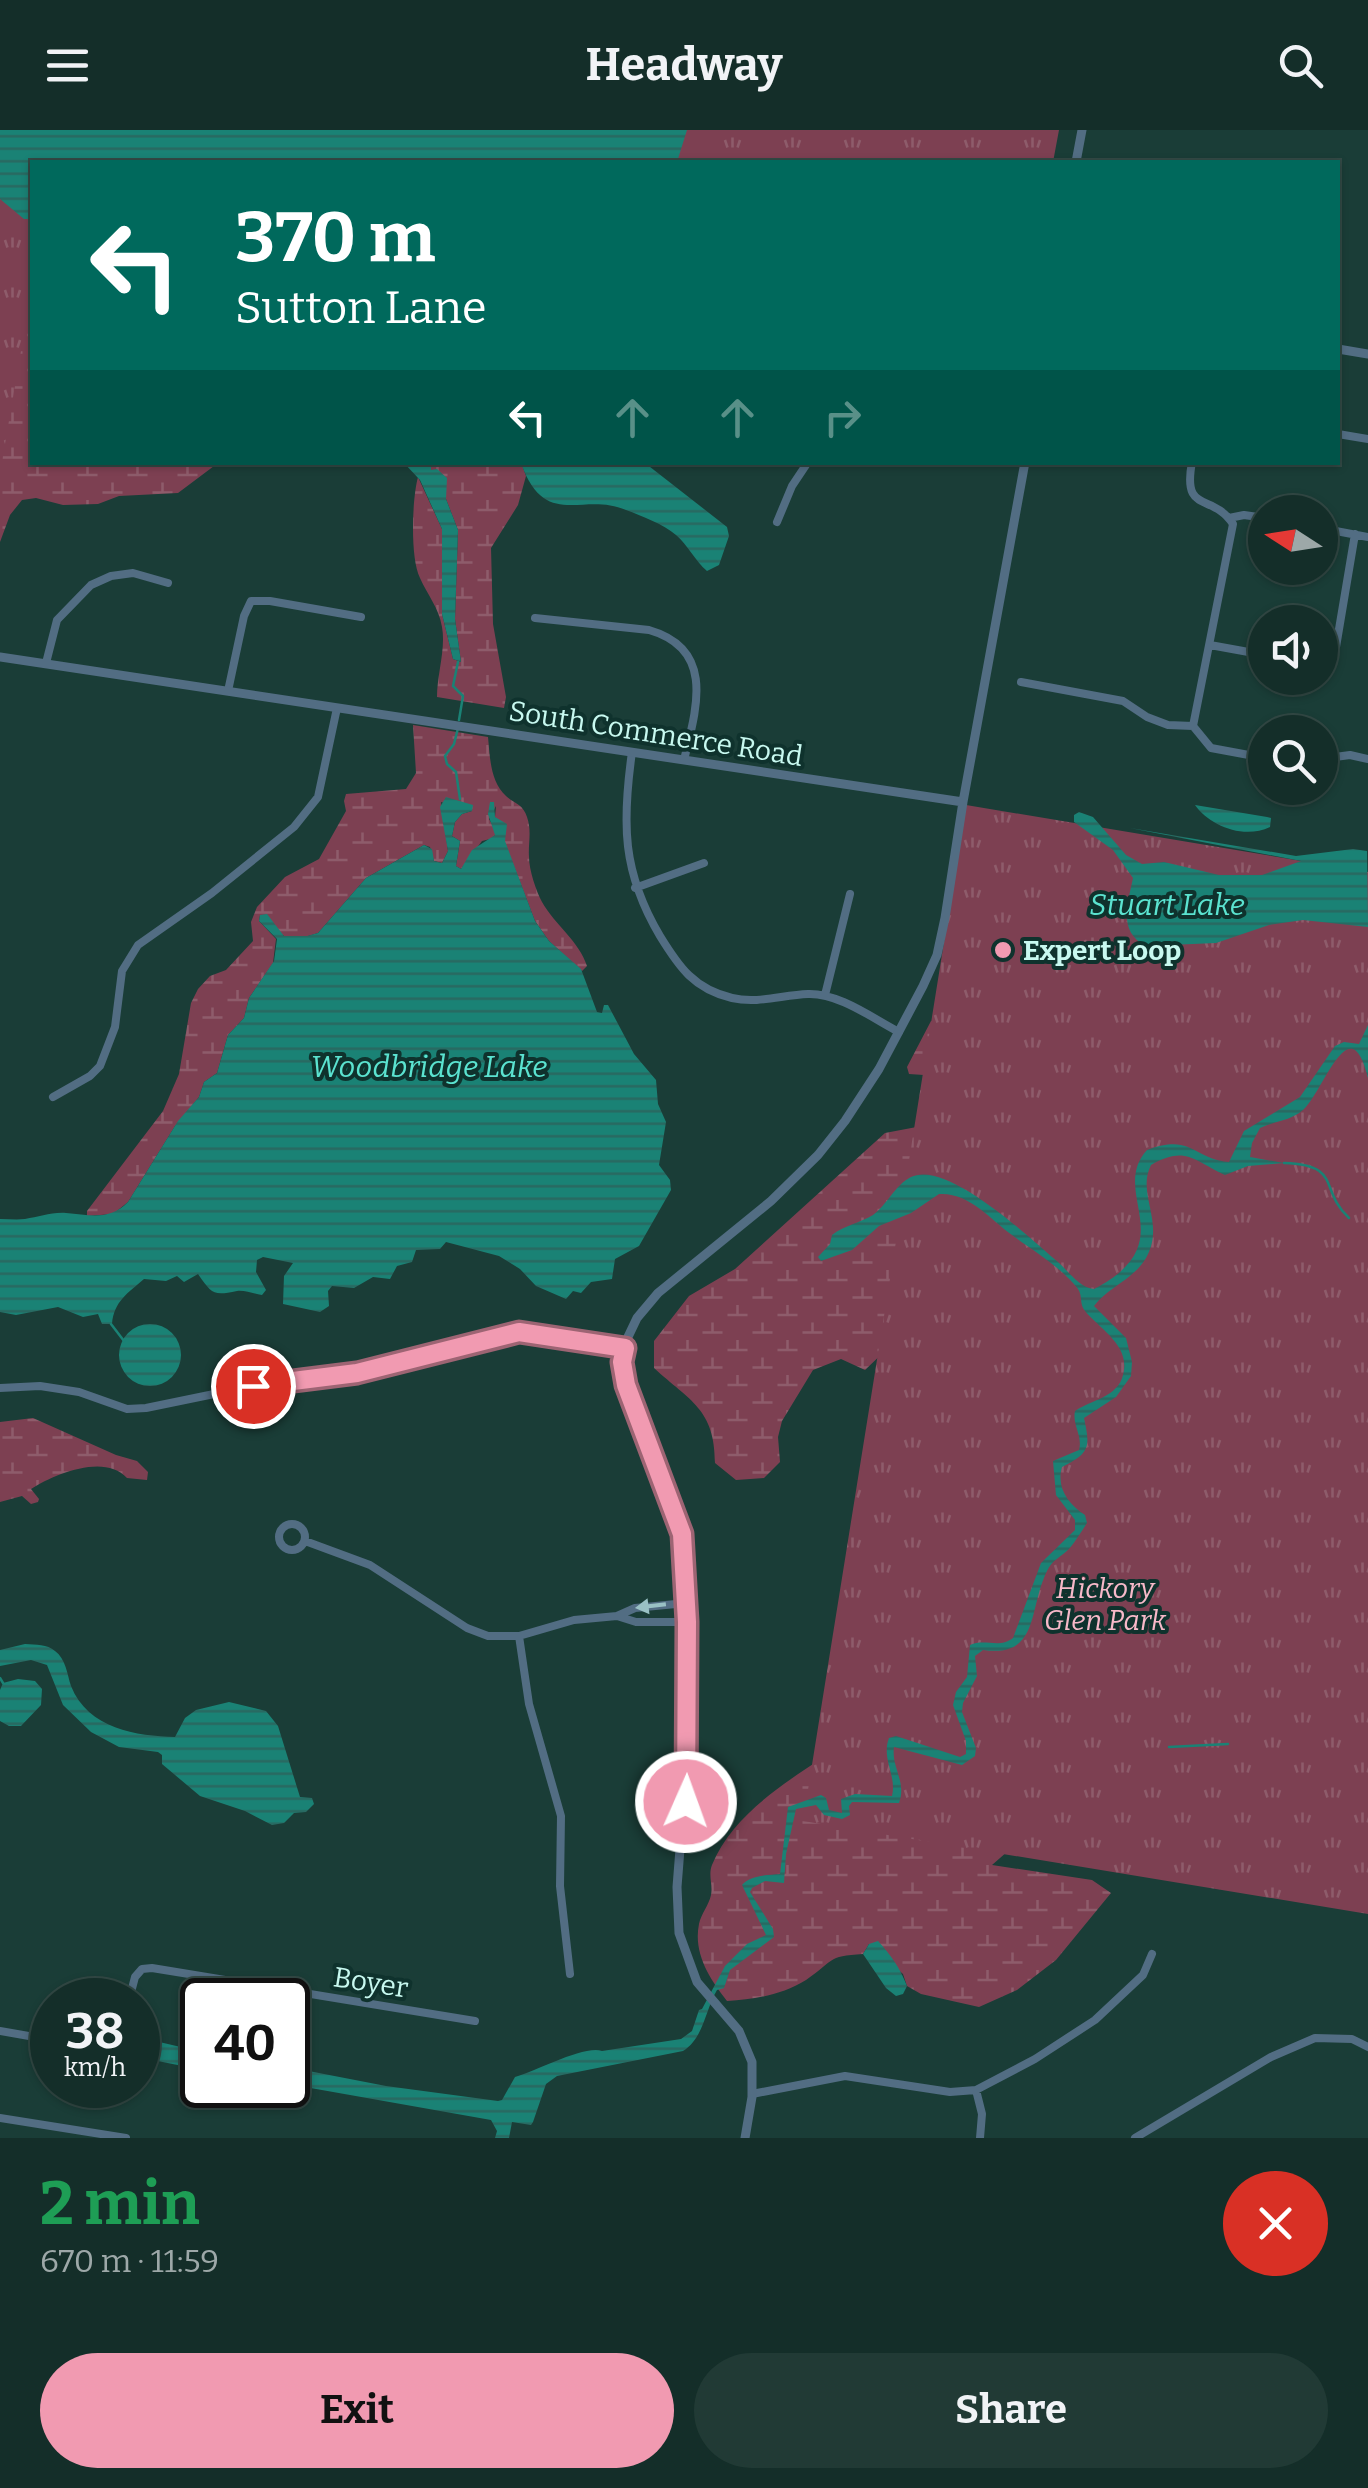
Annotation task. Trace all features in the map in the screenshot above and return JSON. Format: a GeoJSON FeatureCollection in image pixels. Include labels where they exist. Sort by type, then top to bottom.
{"type":"FeatureCollection","features":[{"type":"Feature","properties":{"kind":"street"},"geometry":{"type":"LineString","coordinates":[[1076,160],[1082,130]]}},
{"type":"Feature","properties":{"kind":"street"},"geometry":{"type":"LineString","coordinates":[[1340,349],[1368,354]]}},
{"type":"Feature","properties":{"kind":"street"},"geometry":{"type":"LineString","coordinates":[[1340,434],[1368,439]]}},
{"type":"Feature","properties":{"kind":"street"},"geometry":{"type":"LineString","coordinates":[[778,522],[792,486],[806,465]]}},
{"type":"Feature","properties":{"kind":"street"},"geometry":{"type":"LineString","coordinates":[[745,2138],[752,2062],[739,2031],[697,1982],[679,1932],[677,1886],[688,1748],[684,1552],[678,1519],[626,1385],[622,1362],[637,1318],[658,1293],[771,1201],[845,1120],[899,1032],[937,955],[1024,465]]}},
{"type":"Feature","properties":{"kind":"street"},"geometry":{"type":"LineString","coordinates":[[1192,465],[1190,489],[1198,502],[1215,506],[1232,524],[1194,723],[1211,748],[1248,755]]}},
{"type":"Feature","properties":{"kind":"street"},"geometry":{"type":"LineString","coordinates":[[1229,518],[1248,516]]}},
{"type":"Feature","properties":{"kind":"street"},"geometry":{"type":"LineString","coordinates":[[1338,531],[1368,537]]}},
{"type":"Feature","properties":{"kind":"street"},"geometry":{"type":"LineString","coordinates":[[1338,636],[1355,534]]}},
{"type":"Feature","properties":{"kind":"street"},"geometry":{"type":"LineString","coordinates":[[46,664],[57,620],[91,585],[111,576],[133,573],[168,583]]}},
{"type":"Feature","properties":{"kind":"street"},"geometry":{"type":"LineString","coordinates":[[228,691],[244,616],[251,601],[361,617]]}},
{"type":"Feature","properties":{"kind":"street"},"geometry":{"type":"LineString","coordinates":[[535,618],[649,630],[667,635],[684,647],[695,670],[696,684],[684,760]]}},
{"type":"Feature","properties":{"kind":"street"},"geometry":{"type":"LineString","coordinates":[[1210,646],[1248,652]]}},
{"type":"Feature","properties":{"kind":"street","name":"South Commerce Road"},"geometry":{"type":"LineString","coordinates":[[0,657],[963,802]]}},
{"type":"Feature","properties":{"kind":"street"},"geometry":{"type":"LineString","coordinates":[[1021,682],[1123,701],[1168,725],[1194,723]]}},
{"type":"Feature","properties":{"kind":"street"},"geometry":{"type":"LineString","coordinates":[[53,1097],[100,1066],[115,1027],[122,971],[138,945],[212,893],[294,826],[318,797],[337,708]]}},
{"type":"Feature","properties":{"kind":"street"},"geometry":{"type":"LineString","coordinates":[[632,752],[624,825],[635,888],[673,960],[699,986],[748,1001],[808,994],[825,996],[899,1032]]}},
{"type":"Feature","properties":{"kind":"street"},"geometry":{"type":"LineString","coordinates":[[1338,757],[1368,759]]}},
{"type":"Feature","properties":{"kind":"street"},"geometry":{"type":"LineString","coordinates":[[635,888],[704,862]]}},
{"type":"Feature","properties":{"kind":"street"},"geometry":{"type":"LineString","coordinates":[[825,996],[850,894]]}},
{"type":"Feature","properties":{"kind":"street"},"geometry":{"type":"LineString","coordinates":[[0,1388],[40,1386],[78,1392],[127,1408],[146,1408],[253,1386],[357,1373],[519,1332],[625,1348]]}},
{"type":"Feature","properties":{"kind":"street"},"geometry":{"type":"LineString","coordinates":[[305,1542],[370,1565],[467,1628],[488,1636],[520,1636],[574,1620],[686,1602]]}},
{"type":"Feature","properties":{"kind":"street"},"geometry":{"type":"LineString","coordinates":[[617,1616],[636,1622],[687,1622]]}},
{"type":"Feature","properties":{"kind":"street"},"geometry":{"type":"LineString","coordinates":[[520,1636],[530,1704],[561,1816],[560,1886],[570,1974]]}},
{"type":"Feature","properties":{"kind":"street"},"geometry":{"type":"LineString","coordinates":[[752,2094],[845,2076],[950,2092],[976,2090],[1036,2059],[1095,2020],[1143,1976],[1152,1954]]}},
{"type":"Feature","properties":{"kind":"street","name":"Boyer"},"geometry":{"type":"LineString","coordinates":[[135,1978],[142,1969],[475,2021]]}},
{"type":"Feature","properties":{"kind":"street"},"geometry":{"type":"LineString","coordinates":[[0,2031],[30,2036]]}},
{"type":"Feature","properties":{"kind":"street"},"geometry":{"type":"LineString","coordinates":[[1135,2138],[1272,2056],[1315,2038],[1352,2039],[1368,2047]]}},
{"type":"Feature","properties":{"kind":"street"},"geometry":{"type":"LineString","coordinates":[[976,2090],[982,2114],[980,2138]]}},
{"type":"Feature","properties":{"kind":"street"},"geometry":{"type":"LineString","coordinates":[[0,2118],[126,2138]]}},
{"type":"Feature","properties":{"kind":"green space"},"geometry":{"type":"Polygon","coordinates":[[[0,130],[1059,130],[1053,160],[30,160],[30,299],[0,473],[0,130]]]}},
{"type":"Feature","properties":{"kind":"green space"},"geometry":{"type":"Polygon","coordinates":[[[0,199],[30,218],[30,465],[215,465],[178,493],[119,496],[98,504],[22,500],[10,515],[0,542],[0,199]]]}},
{"type":"Feature","properties":{"kind":"green space"},"geometry":{"type":"Polygon","coordinates":[[[431,465],[522,465],[526,476],[518,505],[491,548],[493,624],[506,697],[504,708],[437,697],[443,635],[415,557],[413,513],[418,477],[442,529],[442,614],[453,659],[461,662],[455,619],[458,530],[446,499],[446,478],[431,470],[431,465]]]}},
{"type":"Feature","properties":{"kind":"green space"},"geometry":{"type":"Polygon","coordinates":[[[413,725],[488,737],[497,783],[527,817],[530,868],[540,897],[587,966],[582,971],[549,941],[535,921],[495,817],[496,806],[489,819],[496,831],[494,838],[482,841],[461,869],[456,866],[460,841],[452,836],[455,822],[472,811],[441,802],[448,851],[442,863],[434,861],[430,847],[424,845],[366,878],[318,933],[308,936],[284,936],[260,915],[259,921],[276,939],[273,963],[249,998],[244,1018],[228,1035],[217,1073],[204,1082],[199,1097],[175,1126],[128,1202],[113,1214],[87,1216],[163,1111],[179,1074],[191,1003],[198,989],[210,976],[226,970],[253,941],[251,922],[257,907],[285,877],[319,859],[346,811],[346,794],[406,789],[416,773],[413,725]]]}},
{"type":"Feature","properties":{"kind":"green space","name":"Hickory Glen Park"},"geometry":{"type":"Polygon","coordinates":[[[966,805],[1368,872],[1368,1914],[803,1821],[966,805]]]}},
{"type":"Feature","properties":{"kind":"green space"},"geometry":{"type":"Polygon","coordinates":[[[931,1021],[946,1023],[1040,1823],[992,1865],[1092,1880],[1111,1893],[1056,1960],[1017,1990],[979,2007],[921,1994],[907,1986],[903,1974],[869,1944],[863,1954],[836,1958],[787,1989],[727,2001],[709,1975],[698,1946],[699,1924],[711,1895],[712,1865],[737,1825],[754,1808],[854,1737],[911,1326],[865,1370],[841,1359],[813,1370],[782,1421],[778,1437],[780,1462],[764,1478],[736,1480],[715,1463],[711,1430],[698,1408],[654,1368],[654,1341],[689,1296],[735,1269],[885,1133],[943,1122],[924,1075],[909,1074],[907,1067],[931,1021]]]}},
{"type":"Feature","properties":{"kind":"green space"},"geometry":{"type":"Polygon","coordinates":[[[33,1418],[137,1461],[148,1472],[147,1480],[127,1478],[106,1467],[79,1469],[31,1489],[38,1502],[31,1504],[22,1496],[0,1502],[0,1422],[33,1418]]]}},
{"type":"Feature","properties":{"kind":"water"},"geometry":{"type":"Polygon","coordinates":[[[0,130],[687,130],[678,160],[30,160],[30,219],[24,219],[0,199],[0,130]]]}},
{"type":"Feature","properties":{"kind":"water"},"geometry":{"type":"Polygon","coordinates":[[[406,465],[431,465],[431,470],[437,469],[447,478],[446,499],[458,530],[455,619],[461,662],[453,659],[442,614],[442,529],[420,480],[406,465]]]}},
{"type":"Feature","properties":{"kind":"water"},"geometry":{"type":"Polygon","coordinates":[[[522,465],[648,465],[727,527],[729,536],[719,565],[707,571],[680,539],[652,521],[610,505],[553,503],[531,484],[522,465]]]}},
{"type":"Feature","properties":{"kind":"water","name":"Woodbridge Lake"},"geometry":{"type":"Polygon","coordinates":[[[446,797],[473,805],[472,811],[455,822],[452,836],[460,841],[456,866],[461,869],[472,850],[495,835],[488,814],[490,802],[494,802],[495,817],[507,824],[505,841],[535,921],[549,941],[581,969],[597,1012],[602,1013],[604,1005],[608,1005],[634,1054],[656,1080],[658,1104],[666,1122],[659,1165],[670,1180],[671,1190],[639,1246],[615,1259],[612,1279],[591,1282],[581,1293],[573,1291],[566,1299],[536,1286],[520,1269],[499,1256],[446,1242],[440,1249],[416,1250],[412,1262],[397,1266],[390,1279],[373,1277],[354,1288],[332,1286],[328,1291],[329,1306],[320,1312],[283,1304],[284,1276],[293,1263],[263,1257],[257,1260],[256,1272],[266,1290],[262,1295],[214,1292],[198,1274],[184,1282],[177,1276],[166,1281],[144,1279],[119,1303],[112,1324],[102,1324],[98,1314],[83,1317],[58,1307],[16,1315],[0,1312],[0,1219],[61,1213],[99,1215],[114,1212],[128,1202],[178,1121],[199,1097],[204,1082],[217,1073],[228,1035],[244,1018],[249,998],[274,961],[277,939],[259,921],[260,915],[267,914],[284,936],[318,933],[366,878],[424,845],[432,849],[434,861],[442,863],[448,851],[440,807],[446,797]]]}},
{"type":"Feature","properties":{"kind":"water"},"geometry":{"type":"Polygon","coordinates":[[[1195,805],[1271,818],[1270,827],[1238,831],[1209,819],[1195,805]]]}},
{"type":"Feature","properties":{"kind":"water","name":"Stuart Lake"},"geometry":{"type":"Polygon","coordinates":[[[1079,812],[1093,817],[1126,855],[1142,864],[1164,862],[1219,875],[1262,875],[1301,861],[1130,828],[1296,856],[1367,851],[1368,927],[1303,920],[1269,925],[1216,943],[1146,946],[1131,933],[1128,924],[1133,878],[1113,850],[1074,822],[1074,815],[1079,812]]]}},
{"type":"Feature","properties":{"kind":"water"},"geometry":{"type":"Polygon","coordinates":[[[1368,1025],[1368,1078],[1361,1057],[1353,1049],[1345,1051],[1303,1110],[1260,1128],[1250,1157],[1284,1163],[1248,1166],[1225,1175],[1190,1157],[1173,1156],[1151,1165],[1147,1187],[1153,1233],[1146,1258],[1094,1306],[1126,1338],[1131,1376],[1116,1397],[1084,1418],[1086,1448],[1062,1467],[1065,1494],[1085,1515],[1087,1523],[1069,1549],[1049,1567],[1023,1639],[1014,1646],[983,1650],[975,1656],[977,1676],[962,1712],[976,1748],[975,1756],[962,1765],[894,1747],[901,1788],[899,1803],[852,1802],[850,1815],[842,1819],[824,1815],[816,1805],[796,1809],[784,1883],[765,1881],[750,1892],[774,1937],[730,1970],[724,1988],[717,1990],[690,2045],[683,2051],[557,2076],[546,2084],[531,2125],[512,2122],[509,2138],[495,2138],[497,2131],[491,2120],[310,2088],[310,2071],[498,2101],[515,2077],[572,2055],[681,2039],[692,2031],[699,2010],[725,1966],[747,1944],[766,1935],[742,1885],[754,1877],[780,1874],[788,1807],[821,1795],[829,1810],[842,1813],[841,1799],[855,1794],[892,1796],[889,1738],[896,1736],[960,1757],[966,1754],[966,1741],[953,1705],[956,1692],[967,1677],[970,1645],[1002,1643],[1013,1638],[1041,1563],[1075,1530],[1075,1520],[1056,1495],[1053,1461],[1079,1450],[1075,1411],[1116,1388],[1123,1375],[1123,1355],[1085,1311],[1071,1281],[960,1197],[939,1194],[911,1213],[879,1226],[852,1250],[821,1261],[818,1257],[830,1244],[832,1235],[873,1215],[911,1177],[927,1175],[946,1180],[988,1205],[1079,1283],[1094,1289],[1121,1271],[1135,1254],[1140,1218],[1135,1183],[1137,1166],[1147,1150],[1174,1144],[1229,1162],[1244,1131],[1300,1097],[1335,1046],[1344,1042],[1359,1044],[1368,1025]]]}},
{"type":"Feature","properties":{"kind":"water"},"geometry":{"type":"Polygon","coordinates":[[[150,1324],[172,1333],[181,1355],[172,1377],[150,1386],[128,1377],[119,1355],[128,1333],[150,1324]]]}},
{"type":"Feature","properties":{"kind":"water"},"geometry":{"type":"Polygon","coordinates":[[[25,1644],[45,1646],[59,1654],[71,1686],[89,1712],[130,1732],[175,1737],[185,1718],[196,1710],[229,1702],[266,1711],[278,1726],[300,1797],[312,1798],[314,1804],[306,1812],[294,1813],[284,1823],[272,1825],[200,1796],[162,1764],[158,1752],[119,1747],[91,1732],[63,1705],[47,1665],[31,1660],[0,1666],[0,1650],[25,1644]]]}},
{"type":"Feature","properties":{"kind":"water"},"geometry":{"type":"Polygon","coordinates":[[[18,1679],[35,1681],[42,1689],[41,1705],[21,1726],[9,1726],[0,1721],[0,1690],[3,1683],[18,1679]]]}},
{"type":"Feature","properties":{"kind":"water"},"geometry":{"type":"Polygon","coordinates":[[[878,1941],[904,1979],[907,1986],[903,1994],[896,1996],[886,1988],[863,1954],[869,1944],[878,1941]]]}},
{"type":"Feature","properties":{"kind":"water"},"geometry":{"type":"Polygon","coordinates":[[[160,2042],[180,2047],[180,2066],[160,2061],[160,2042]]]}},
{"type":"Feature","properties":{"kind":"waterway"},"geometry":{"type":"LineString","coordinates":[[458,662],[453,686],[463,696],[459,720]]}},
{"type":"Feature","properties":{"kind":"waterway"},"geometry":{"type":"LineString","coordinates":[[458,728],[454,744],[445,756],[456,772],[460,799]]}},
{"type":"Feature","properties":{"kind":"waterway"},"geometry":{"type":"LineString","coordinates":[[1284,1163],[1315,1168],[1327,1180],[1349,1218]]}},
{"type":"Feature","properties":{"kind":"waterway"},"geometry":{"type":"LineString","coordinates":[[111,1324],[124,1341]]}},
{"type":"Feature","properties":{"kind":"waterway"},"geometry":{"type":"LineString","coordinates":[[0,1678],[3,1683]]}},
{"type":"Feature","properties":{"kind":"waterway"},"geometry":{"type":"LineString","coordinates":[[1169,1747],[1228,1744]]}},
{"type":"Feature","properties":{"kind":"place","name":"Expert Loop"},"geometry":{"type":"Point","coordinates":[1003,950]}},
{"type":"Feature","properties":{"kind":"route"},"geometry":{"type":"LineString","coordinates":[[253,1386],[357,1373],[519,1332],[625,1348],[622,1362],[626,1385],[678,1519],[684,1552],[686,1802]]}}]}
